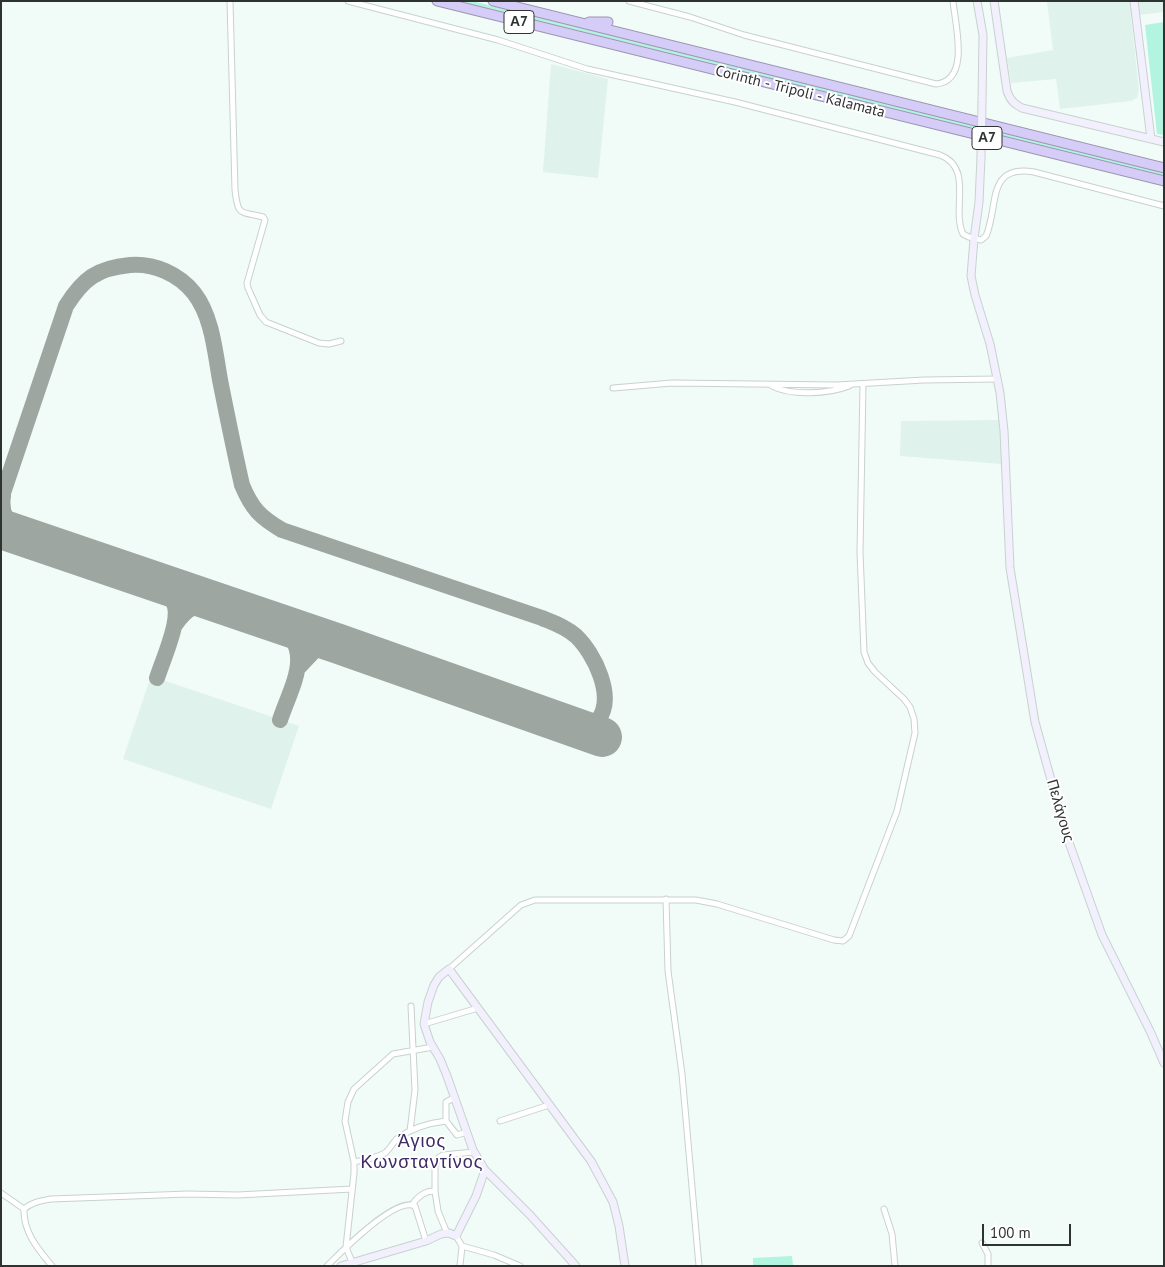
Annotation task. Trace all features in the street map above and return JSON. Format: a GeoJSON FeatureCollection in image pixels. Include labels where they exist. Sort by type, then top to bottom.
{"type":"FeatureCollection","features":[{"type":"Feature","properties":{"kind":"highway","name":"Corinth - Tripoli - Kalamata"},"geometry":{"type":"LineString","coordinates":[[437,1],[1164,182]]}},
{"type":"Feature","properties":{"kind":"highway","name":"Corinth - Tripoli - Kalamata"},"geometry":{"type":"LineString","coordinates":[[492,1],[1164,168]]}},
{"type":"Feature","properties":{"kind":"highway"},"geometry":{"type":"LineString","coordinates":[[564,19],[608,22]]}},
{"type":"Feature","properties":{"kind":"highway"},"geometry":{"type":"LineString","coordinates":[[566,34],[580,44]]}},
{"type":"Feature","properties":{"kind":"highway"},"geometry":{"type":"LineString","coordinates":[[693,45],[736,62]]}},
{"type":"Feature","properties":{"kind":"highway"},"geometry":{"type":"LineString","coordinates":[[677,65],[689,64]]}},
{"type":"Feature","properties":{"kind":"street"},"geometry":{"type":"LineString","coordinates":[[230,1],[237,207],[241,211],[263,217],[265,220],[247,283],[248,288],[260,316],[266,322],[320,343],[329,344],[341,341]]}},
{"type":"Feature","properties":{"kind":"street"},"geometry":{"type":"LineString","coordinates":[[348,1],[498,40],[587,69],[735,102],[940,155],[950,160],[956,169],[959,186],[961,231],[966,236],[974,239],[981,240],[986,236],[999,184],[1008,174],[1018,170],[1034,172],[1164,206]]}},
{"type":"Feature","properties":{"kind":"street"},"geometry":{"type":"LineString","coordinates":[[629,1],[690,17],[744,35],[936,84],[948,81],[956,71],[958,53],[953,1]]}},
{"type":"Feature","properties":{"kind":"street","name":"Πελάγους"},"geometry":{"type":"LineString","coordinates":[[977,1],[983,35],[981,157],[979,202],[971,276],[998,379],[1004,432],[1008,544],[1013,592],[1035,722],[1066,834],[1108,949],[1150,1031],[1164,1063]]}},
{"type":"Feature","properties":{"kind":"street"},"geometry":{"type":"LineString","coordinates":[[994,1],[1007,91],[1012,102],[1022,108],[1164,142]]}},
{"type":"Feature","properties":{"kind":"street"},"geometry":{"type":"LineString","coordinates":[[1134,1],[1151,139]]}},
{"type":"Feature","properties":{"kind":"street"},"geometry":{"type":"LineString","coordinates":[[613,388],[672,384],[863,384],[924,380],[998,379]]}},
{"type":"Feature","properties":{"kind":"street"},"geometry":{"type":"LineString","coordinates":[[576,1266],[530,1215],[484,1170],[474,1152],[448,1076],[428,1037],[424,1024],[428,1002],[437,979],[521,905],[530,901],[688,899],[708,902],[837,941],[843,941],[849,936],[898,811],[913,745],[915,726],[912,712],[907,703],[875,672],[868,663],[864,652],[860,552],[863,384]]}},
{"type":"Feature","properties":{"kind":"street"},"geometry":{"type":"LineString","coordinates":[[666,899],[668,963],[682,1074],[699,1266]]}},
{"type":"Feature","properties":{"kind":"street"},"geometry":{"type":"LineString","coordinates":[[449,969],[591,1161],[606,1187],[616,1213],[625,1266]]}},
{"type":"Feature","properties":{"kind":"street"},"geometry":{"type":"LineString","coordinates":[[410,1131],[415,1090],[411,1006]]}},
{"type":"Feature","properties":{"kind":"street"},"geometry":{"type":"LineString","coordinates":[[424,1024],[478,1008]]}},
{"type":"Feature","properties":{"kind":"street"},"geometry":{"type":"LineString","coordinates":[[350,1264],[346,1247],[354,1162],[345,1121],[351,1093],[357,1085],[393,1054],[433,1047]]}},
{"type":"Feature","properties":{"kind":"street"},"geometry":{"type":"LineString","coordinates":[[454,1098],[446,1102],[446,1121],[457,1135],[468,1132]]}},
{"type":"Feature","properties":{"kind":"street"},"geometry":{"type":"LineString","coordinates":[[500,1121],[549,1104]]}},
{"type":"Feature","properties":{"kind":"street"},"geometry":{"type":"LineString","coordinates":[[354,1162],[385,1153],[398,1139],[410,1131],[430,1123],[446,1121]]}},
{"type":"Feature","properties":{"kind":"street"},"geometry":{"type":"LineString","coordinates":[[447,1233],[438,1211],[435,1190],[435,1167],[438,1158],[443,1155],[474,1152]]}},
{"type":"Feature","properties":{"kind":"street"},"geometry":{"type":"LineString","coordinates":[[456,1236],[476,1196],[484,1170]]}},
{"type":"Feature","properties":{"kind":"street"},"geometry":{"type":"LineString","coordinates":[[24,1209],[36,1201],[51,1199],[188,1194],[238,1195],[352,1189]]}},
{"type":"Feature","properties":{"kind":"street"},"geometry":{"type":"LineString","coordinates":[[327,1266],[346,1247],[386,1214],[412,1204],[420,1197],[435,1190]]}},
{"type":"Feature","properties":{"kind":"street"},"geometry":{"type":"LineString","coordinates":[[1,1193],[24,1209]]}},
{"type":"Feature","properties":{"kind":"street"},"geometry":{"type":"LineString","coordinates":[[412,1204],[415,1206],[426,1241]]}},
{"type":"Feature","properties":{"kind":"street"},"geometry":{"type":"LineString","coordinates":[[24,1209],[24,1216],[32,1241],[52,1266]]}},
{"type":"Feature","properties":{"kind":"street"},"geometry":{"type":"LineString","coordinates":[[884,1209],[892,1234],[895,1266]]}},
{"type":"Feature","properties":{"kind":"street"},"geometry":{"type":"LineString","coordinates":[[341,1266],[447,1233],[456,1236],[462,1246],[460,1266]]}},
{"type":"Feature","properties":{"kind":"street"},"geometry":{"type":"LineString","coordinates":[[982,1243],[988,1254],[988,1266]]}},
{"type":"Feature","properties":{"kind":"street"},"geometry":{"type":"LineString","coordinates":[[462,1246],[494,1255],[520,1266]]}},
{"type":"Feature","properties":{"kind":"shaded area"},"geometry":{"type":"Polygon","coordinates":[[[1047,1],[1164,1],[1164,12],[1131,16],[1139,90],[1137,98],[1131,101],[1060,109],[1056,79],[1011,83],[1007,58],[1053,50],[1047,1]]]}},
{"type":"Feature","properties":{"kind":"shaded area"},"geometry":{"type":"Polygon","coordinates":[[[551,64],[608,79],[598,178],[543,172],[551,64]]]}},
{"type":"Feature","properties":{"kind":"shaded area"},"geometry":{"type":"Polygon","coordinates":[[[999,420],[1002,464],[900,456],[901,421],[999,420]]]}},
{"type":"Feature","properties":{"kind":"shaded area"},"geometry":{"type":"Polygon","coordinates":[[[151,676],[299,726],[271,809],[123,759],[151,676]]]}},
{"type":"Feature","properties":{"kind":"green space"},"geometry":{"type":"Polygon","coordinates":[[[459,1],[472,1],[1164,173],[1164,176],[459,1]]]}},
{"type":"Feature","properties":{"kind":"green space"},"geometry":{"type":"Polygon","coordinates":[[[1164,22],[1164,135],[1157,134],[1145,25],[1164,22]]]}},
{"type":"Feature","properties":{"kind":"green space"},"geometry":{"type":"Polygon","coordinates":[[[792,1256],[793,1265],[753,1266],[753,1258],[792,1256]]]}},
{"type":"Feature","properties":{"kind":"taxiway"},"geometry":{"type":"LineString","coordinates":[[1,499],[66,306],[72,297],[92,276],[108,269],[139,265],[165,271],[188,286],[205,312],[212,334],[242,485],[249,500],[258,512],[282,530],[542,618],[568,630],[576,636],[590,653],[604,688],[605,700],[598,720],[582,729]]}},
{"type":"Feature","properties":{"kind":"taxiway"},"geometry":{"type":"LineString","coordinates":[[3,496],[2,502],[6,518],[20,535]]}},
{"type":"Feature","properties":{"kind":"taxiway"},"geometry":{"type":"LineString","coordinates":[[155,581],[169,594],[173,601],[176,615],[167,651],[157,678]]}},
{"type":"Feature","properties":{"kind":"taxiway"},"geometry":{"type":"LineString","coordinates":[[175,625],[184,614],[194,607],[219,603]]}},
{"type":"Feature","properties":{"kind":"taxiway"},"geometry":{"type":"LineString","coordinates":[[276,623],[288,633],[295,644],[298,656],[295,680],[280,720]]}},
{"type":"Feature","properties":{"kind":"taxiway"},"geometry":{"type":"LineString","coordinates":[[298,668],[314,651],[339,644]]}},
{"type":"Feature","properties":{"kind":"runway"},"geometry":{"type":"LineString","coordinates":[[1,529],[339,644],[602,737]]}},
{"type":"Feature","properties":{"kind":"district","name":"Άγιος Κωνσταντίνος"},"geometry":{"type":"Point","coordinates":[422,1152]}}]}
